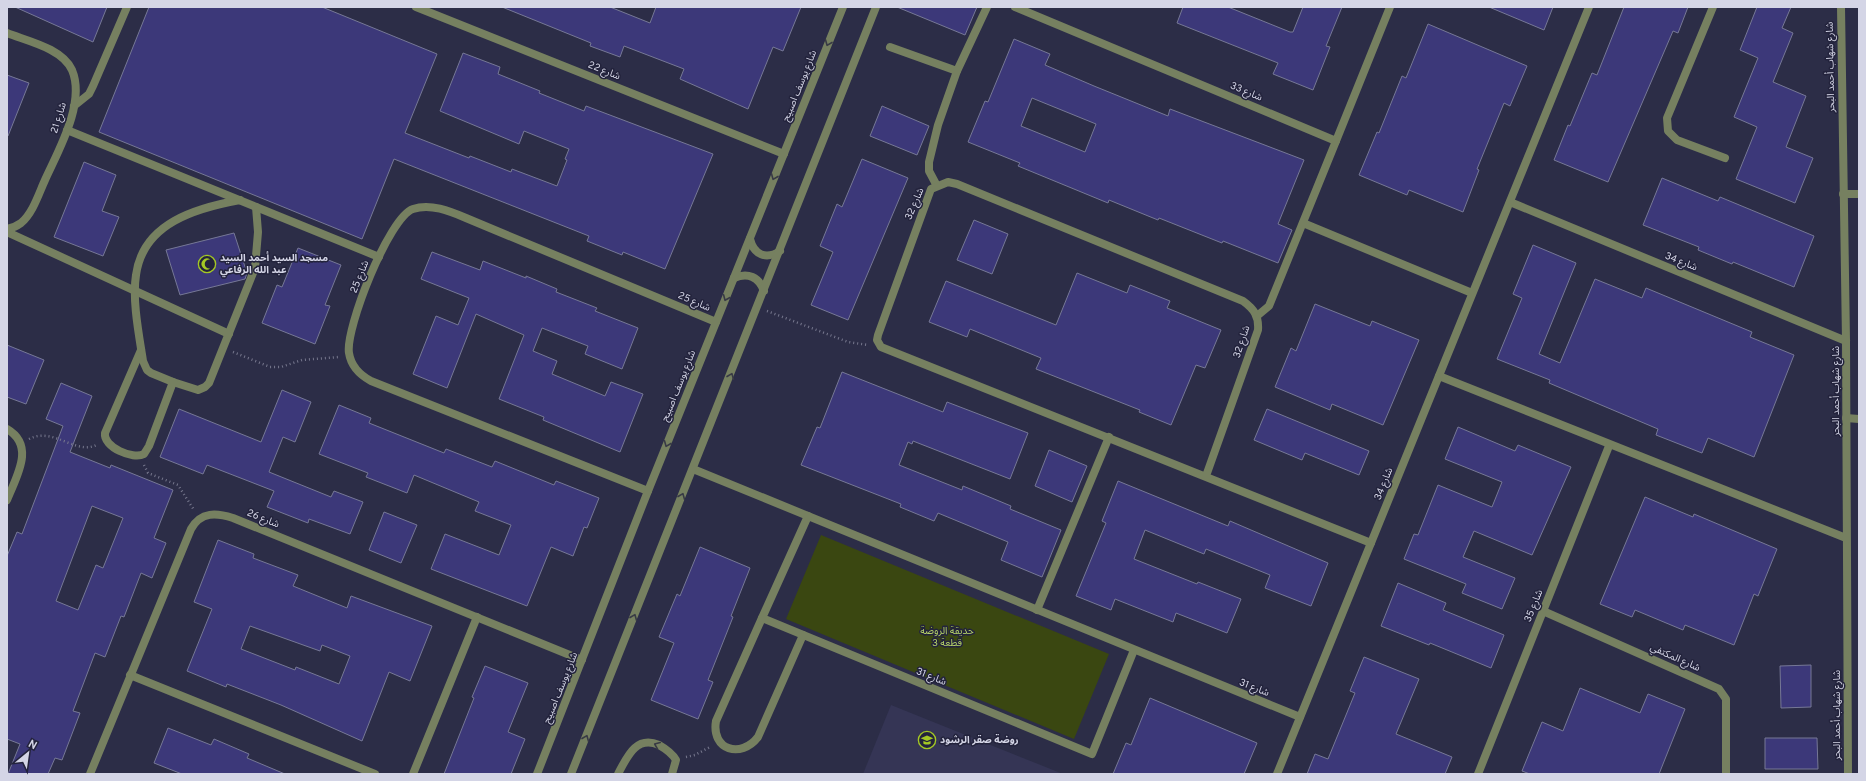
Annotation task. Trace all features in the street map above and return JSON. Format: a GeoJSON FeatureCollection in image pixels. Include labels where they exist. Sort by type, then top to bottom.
{"type":"FeatureCollection","features":[{"type":"Feature","properties":{"kind":"street"},"geometry":{"type":"LineString","coordinates":[[74,106],[89,94],[127,7]]}},
{"type":"Feature","properties":{"kind":"street","name":"شارع 22"},"geometry":{"type":"LineString","coordinates":[[416,7],[784,154]]}},
{"type":"Feature","properties":{"kind":"street","name":"شارع يوسف اصبيح"},"geometry":{"type":"LineString","coordinates":[[537,774],[648,491],[843,7]]}},
{"type":"Feature","properties":{"kind":"street"},"geometry":{"type":"LineString","coordinates":[[571,774],[758,308],[876,7]]}},
{"type":"Feature","properties":{"kind":"street"},"geometry":{"type":"LineString","coordinates":[[936,186],[929,171],[929,162],[942,112],[957,71],[987,7]]}},
{"type":"Feature","properties":{"kind":"street","name":"شارع 33"},"geometry":{"type":"LineString","coordinates":[[1015,7],[1336,141]]}},
{"type":"Feature","properties":{"kind":"street"},"geometry":{"type":"LineString","coordinates":[[1257,316],[1269,306],[1390,7]]}},
{"type":"Feature","properties":{"kind":"street","name":"شارع 34"},"geometry":{"type":"LineString","coordinates":[[1277,774],[1589,7]]}},
{"type":"Feature","properties":{"kind":"street"},"geometry":{"type":"LineString","coordinates":[[1713,7],[1667,118],[1667,124],[1668,131],[1677,140],[1725,158]]}},
{"type":"Feature","properties":{"kind":"street","name":"شارع شهاب أحمد البحر"},"geometry":{"type":"LineString","coordinates":[[1841,7],[1846,341],[1848,774]]}},
{"type":"Feature","properties":{"kind":"street","name":"شارع 21"},"geometry":{"type":"LineString","coordinates":[[7,33],[53,52],[72,69],[76,85],[74,106],[67,130],[28,213],[21,223],[7,228]]}},
{"type":"Feature","properties":{"kind":"street"},"geometry":{"type":"LineString","coordinates":[[890,47],[957,71]]}},
{"type":"Feature","properties":{"kind":"street"},"geometry":{"type":"LineString","coordinates":[[67,130],[379,257]]}},
{"type":"Feature","properties":{"kind":"street","name":"شارع 32"},"geometry":{"type":"LineString","coordinates":[[878,343],[878,335],[928,194],[936,186],[948,182],[964,187],[1243,301],[1254,310],[1257,316],[1258,330],[1206,476]]}},
{"type":"Feature","properties":{"kind":"street"},"geometry":{"type":"LineString","coordinates":[[1843,194],[1859,194]]}},
{"type":"Feature","properties":{"kind":"street"},"geometry":{"type":"LineString","coordinates":[[240,200],[197,209],[162,229],[148,245],[139,262],[135,276],[135,292],[141,349],[144,365],[147,370],[155,375],[198,390],[209,384],[255,268],[258,232],[256,207]]}},
{"type":"Feature","properties":{"kind":"street","name":"شارع 34"},"geometry":{"type":"LineString","coordinates":[[1510,202],[1846,341]]}},
{"type":"Feature","properties":{"kind":"street","name":"شارع 25"},"geometry":{"type":"LineString","coordinates":[[349,356],[348,343],[350,332],[379,257],[395,225],[407,212],[418,208],[441,209],[474,221],[716,322]]}},
{"type":"Feature","properties":{"kind":"street"},"geometry":{"type":"LineString","coordinates":[[1303,223],[1472,293]]}},
{"type":"Feature","properties":{"kind":"street"},"geometry":{"type":"LineString","coordinates":[[7,232],[229,334]]}},
{"type":"Feature","properties":{"kind":"street"},"geometry":{"type":"LineString","coordinates":[[750,239],[752,247],[757,254],[773,256],[780,251]]}},
{"type":"Feature","properties":{"kind":"street"},"geometry":{"type":"LineString","coordinates":[[734,278],[742,275],[749,275],[756,278],[762,284],[764,291]]}},
{"type":"Feature","properties":{"kind":"street"},"geometry":{"type":"LineString","coordinates":[[878,343],[884,348],[1371,543]]}},
{"type":"Feature","properties":{"kind":"street"},"geometry":{"type":"LineString","coordinates":[[141,349],[105,432],[105,439],[111,446],[133,455],[141,455],[149,446],[173,382]]}},
{"type":"Feature","properties":{"kind":"street"},"geometry":{"type":"LineString","coordinates":[[349,356],[355,369],[371,381],[648,491]]}},
{"type":"Feature","properties":{"kind":"street"},"geometry":{"type":"LineString","coordinates":[[1439,376],[1609,446],[1846,538]]}},
{"type":"Feature","properties":{"kind":"street"},"geometry":{"type":"LineString","coordinates":[[1846,418],[1859,419]]}},
{"type":"Feature","properties":{"kind":"street"},"geometry":{"type":"LineString","coordinates":[[7,429],[15,434],[21,443],[23,453],[21,464],[7,500]]}},
{"type":"Feature","properties":{"kind":"street"},"geometry":{"type":"LineString","coordinates":[[1037,610],[1109,437]]}},
{"type":"Feature","properties":{"kind":"street","name":"شارع 35"},"geometry":{"type":"LineString","coordinates":[[1478,774],[1609,446]]}},
{"type":"Feature","properties":{"kind":"street","name":"شارع 31"},"geometry":{"type":"LineString","coordinates":[[693,469],[1300,717]]}},
{"type":"Feature","properties":{"kind":"street","name":"شارع 26"},"geometry":{"type":"LineString","coordinates":[[199,518],[205,515],[217,514],[234,518],[582,660]]}},
{"type":"Feature","properties":{"kind":"street"},"geometry":{"type":"LineString","coordinates":[[802,635],[758,737],[749,746],[736,750],[725,746],[716,732],[716,721],[808,516]]}},
{"type":"Feature","properties":{"kind":"street"},"geometry":{"type":"LineString","coordinates":[[90,774],[191,529],[199,518]]}},
{"type":"Feature","properties":{"kind":"street","name":"شارع المكتفي"},"geometry":{"type":"LineString","coordinates":[[1543,611],[1712,685],[1724,694],[1726,699],[1726,774]]}},
{"type":"Feature","properties":{"kind":"street"},"geometry":{"type":"LineString","coordinates":[[414,774],[477,617]]}},
{"type":"Feature","properties":{"kind":"street","name":"شارع 31"},"geometry":{"type":"LineString","coordinates":[[762,618],[1092,754],[1134,650]]}},
{"type":"Feature","properties":{"kind":"street"},"geometry":{"type":"LineString","coordinates":[[130,675],[375,774]]}},
{"type":"Feature","properties":{"kind":"street"},"geometry":{"type":"LineString","coordinates":[[618,774],[635,747],[645,742],[660,746],[673,755],[676,760],[672,774]]}},
{"type":"Feature","properties":{"kind":"path"},"geometry":{"type":"LineString","coordinates":[[758,308],[848,342],[865,346],[878,343]]}},
{"type":"Feature","properties":{"kind":"path"},"geometry":{"type":"LineString","coordinates":[[223,348],[270,367],[282,367],[302,360],[349,356]]}},
{"type":"Feature","properties":{"kind":"path"},"geometry":{"type":"LineString","coordinates":[[21,443],[37,435],[46,434],[86,448],[94,447],[105,439]]}},
{"type":"Feature","properties":{"kind":"path"},"geometry":{"type":"LineString","coordinates":[[141,455],[145,471],[178,485],[199,518]]}},
{"type":"Feature","properties":{"kind":"path"},"geometry":{"type":"LineString","coordinates":[[676,760],[695,755],[721,741]]}},
{"type":"Feature","properties":{"kind":"shaded area","name":"روضة صقر الرشود"},"geometry":{"type":"Polygon","coordinates":[[[891,705],[1063,774],[863,774],[891,705]]]}},
{"type":"Feature","properties":{"kind":"green space","name":"حديقة الروضة قطعة 3"},"geometry":{"type":"Polygon","coordinates":[[[821,535],[1109,654],[1074,739],[786,619],[821,535]]]}},
{"type":"Feature","properties":{"kind":"building"},"geometry":{"type":"Polygon","coordinates":[[[15,7],[107,7],[93,42],[15,7]]]}},
{"type":"Feature","properties":{"kind":"building"},"geometry":{"type":"Polygon","coordinates":[[[149,7],[322,7],[437,54],[405,133],[469,158],[470,156],[511,172],[512,169],[557,186],[567,160],[565,159],[569,149],[524,131],[519,144],[440,111],[463,53],[500,67],[498,74],[540,91],[539,93],[584,111],[586,106],[713,154],[665,269],[623,252],[622,255],[587,241],[589,236],[394,159],[362,239],[99,132],[149,7]]]}},
{"type":"Feature","properties":{"kind":"building"},"geometry":{"type":"Polygon","coordinates":[[[502,7],[610,7],[650,23],[656,7],[801,7],[783,51],[773,47],[748,109],[680,79],[684,69],[624,46],[620,57],[590,46],[591,43],[502,7]]]}},
{"type":"Feature","properties":{"kind":"building"},"geometry":{"type":"Polygon","coordinates":[[[897,7],[977,7],[965,35],[897,7]]]}},
{"type":"Feature","properties":{"kind":"building"},"geometry":{"type":"Polygon","coordinates":[[[1183,7],[1228,7],[1293,32],[1303,7],[1342,7],[1326,46],[1330,47],[1313,90],[1273,74],[1278,63],[1177,23],[1183,7]]]}},
{"type":"Feature","properties":{"kind":"building"},"geometry":{"type":"Polygon","coordinates":[[[1489,7],[1553,7],[1544,30],[1489,7]]]}},
{"type":"Feature","properties":{"kind":"building"},"geometry":{"type":"Polygon","coordinates":[[[1624,7],[1688,7],[1678,33],[1673,31],[1608,182],[1554,160],[1592,73],[1597,75],[1624,7]]]}},
{"type":"Feature","properties":{"kind":"building"},"geometry":{"type":"Polygon","coordinates":[[[1757,7],[1791,7],[1782,28],[1793,33],[1773,82],[1806,96],[1786,147],[1813,158],[1795,203],[1736,179],[1757,127],[1734,117],[1758,58],[1740,50],[1757,7]]]}},
{"type":"Feature","properties":{"kind":"building"},"geometry":{"type":"Polygon","coordinates":[[[1428,24],[1527,66],[1510,106],[1504,103],[1477,169],[1479,170],[1463,212],[1409,190],[1407,195],[1359,175],[1377,132],[1379,133],[1402,76],[1406,78],[1428,24]]]}},
{"type":"Feature","properties":{"kind":"building"},"geometry":{"type":"Polygon","coordinates":[[[1014,39],[1050,54],[1045,65],[1094,86],[1168,116],[1170,109],[1304,160],[1278,224],[1292,230],[1278,263],[1159,218],[1158,220],[1109,200],[1108,203],[1018,166],[1020,163],[968,142],[985,101],[988,102],[1014,39]],[[1032,98],[1021,126],[1085,152],[1096,124],[1032,98]]]}},
{"type":"Feature","properties":{"kind":"building"},"geometry":{"type":"Polygon","coordinates":[[[7,75],[29,83],[8,136],[7,136],[7,75]]]}},
{"type":"Feature","properties":{"kind":"building"},"geometry":{"type":"Polygon","coordinates":[[[882,106],[929,126],[917,155],[870,136],[882,106]]]}},
{"type":"Feature","properties":{"kind":"building"},"geometry":{"type":"Polygon","coordinates":[[[862,159],[908,178],[848,320],[811,305],[833,252],[820,246],[837,204],[842,207],[862,159]]]}},
{"type":"Feature","properties":{"kind":"building"},"geometry":{"type":"Polygon","coordinates":[[[84,162],[116,175],[102,211],[119,217],[103,256],[54,237],[84,162]]]}},
{"type":"Feature","properties":{"kind":"building"},"geometry":{"type":"Polygon","coordinates":[[[1662,178],[1718,201],[1720,197],[1814,236],[1794,287],[1733,262],[1732,264],[1698,250],[1699,247],[1643,225],[1662,178]]]}},
{"type":"Feature","properties":{"kind":"building"},"geometry":{"type":"Polygon","coordinates":[[[974,220],[1008,234],[992,274],[957,260],[974,220]]]}},
{"type":"Feature","properties":{"kind":"building","name":"مسجد السيد أحمد السيد عبد الله الرفاعي"},"geometry":{"type":"Polygon","coordinates":[[[234,233],[247,273],[245,279],[180,295],[166,250],[234,233]]]}},
{"type":"Feature","properties":{"kind":"building"},"geometry":{"type":"Polygon","coordinates":[[[1533,245],[1576,263],[1539,354],[1560,363],[1595,279],[1642,298],[1646,288],[1752,332],[1750,337],[1794,355],[1754,457],[1708,438],[1702,453],[1656,435],[1658,429],[1549,383],[1550,380],[1497,359],[1522,298],[1513,294],[1533,245]]]}},
{"type":"Feature","properties":{"kind":"building"},"geometry":{"type":"Polygon","coordinates":[[[298,248],[341,265],[325,305],[330,306],[315,344],[262,323],[277,285],[282,287],[298,248]]]}},
{"type":"Feature","properties":{"kind":"building"},"geometry":{"type":"Polygon","coordinates":[[[432,252],[480,270],[483,261],[526,278],[526,276],[557,289],[556,292],[597,308],[595,311],[638,328],[622,369],[585,354],[588,346],[542,328],[533,351],[557,361],[552,374],[605,396],[611,382],[643,394],[620,452],[543,420],[544,417],[499,399],[524,335],[476,314],[447,388],[413,374],[436,316],[458,325],[469,298],[421,279],[432,252]]]}},
{"type":"Feature","properties":{"kind":"building"},"geometry":{"type":"Polygon","coordinates":[[[1077,273],[1127,293],[1130,285],[1170,301],[1167,308],[1221,330],[1205,368],[1196,365],[1171,425],[1139,412],[1140,410],[1036,369],[1041,358],[970,329],[967,337],[929,322],[946,281],[1056,325],[1077,273]]]}},
{"type":"Feature","properties":{"kind":"building"},"geometry":{"type":"Polygon","coordinates":[[[1315,304],[1370,326],[1372,321],[1419,340],[1383,425],[1332,404],[1330,410],[1275,387],[1291,348],[1296,351],[1315,304]]]}},
{"type":"Feature","properties":{"kind":"building"},"geometry":{"type":"Polygon","coordinates":[[[7,345],[44,360],[26,404],[7,397],[7,345]]]}},
{"type":"Feature","properties":{"kind":"building"},"geometry":{"type":"Polygon","coordinates":[[[842,372],[943,412],[947,402],[1028,433],[1010,479],[913,441],[912,444],[908,442],[899,465],[962,490],[963,486],[1011,506],[1010,509],[1061,530],[1042,577],[1001,560],[1008,542],[938,513],[934,521],[900,507],[901,504],[801,465],[817,427],[820,428],[842,372]]]}},
{"type":"Feature","properties":{"kind":"building"},"geometry":{"type":"Polygon","coordinates":[[[61,383],[92,396],[70,452],[110,468],[111,465],[173,490],[154,538],[166,543],[152,578],[141,573],[124,617],[121,616],[105,657],[95,653],[73,711],[80,713],[62,760],[55,758],[48,774],[8,774],[20,744],[7,739],[7,556],[17,532],[22,534],[63,426],[46,419],[61,383]],[[92,506],[56,601],[78,610],[96,565],[103,568],[123,518],[92,506]]]}},
{"type":"Feature","properties":{"kind":"building"},"geometry":{"type":"Polygon","coordinates":[[[282,390],[311,402],[295,442],[283,437],[269,472],[331,497],[334,491],[363,502],[350,534],[309,519],[308,523],[267,507],[274,491],[207,465],[203,474],[160,457],[179,409],[261,442],[282,390]]]}},
{"type":"Feature","properties":{"kind":"building"},"geometry":{"type":"Polygon","coordinates":[[[339,405],[371,418],[369,423],[444,453],[446,449],[492,467],[495,461],[554,485],[556,481],[599,498],[587,528],[584,527],[573,556],[551,547],[527,606],[431,569],[445,534],[499,555],[511,525],[475,511],[479,502],[414,475],[407,493],[366,477],[368,473],[319,454],[339,405]]]}},
{"type":"Feature","properties":{"kind":"building"},"geometry":{"type":"Polygon","coordinates":[[[1267,409],[1369,451],[1359,475],[1305,453],[1302,460],[1254,440],[1267,409]]]}},
{"type":"Feature","properties":{"kind":"building"},"geometry":{"type":"Polygon","coordinates":[[[1458,427],[1515,451],[1518,445],[1571,467],[1532,555],[1474,531],[1463,557],[1515,578],[1502,609],[1462,593],[1466,584],[1404,559],[1414,534],[1418,535],[1438,485],[1492,507],[1502,482],[1445,459],[1458,427]]]}},
{"type":"Feature","properties":{"kind":"building"},"geometry":{"type":"Polygon","coordinates":[[[1049,450],[1087,466],[1072,502],[1035,486],[1049,450]]]}},
{"type":"Feature","properties":{"kind":"building"},"geometry":{"type":"Polygon","coordinates":[[[1118,481],[1228,526],[1230,521],[1328,563],[1311,606],[1265,588],[1270,575],[1206,549],[1204,554],[1145,530],[1134,559],[1197,584],[1198,582],[1241,599],[1227,633],[1176,613],[1173,622],[1115,599],[1111,610],[1076,596],[1106,523],[1102,521],[1118,481]]]}},
{"type":"Feature","properties":{"kind":"building"},"geometry":{"type":"Polygon","coordinates":[[[1645,497],[1693,517],[1694,514],[1777,549],[1758,596],[1754,594],[1734,645],[1685,625],[1683,630],[1635,610],[1632,617],[1600,604],[1645,497]]]}},
{"type":"Feature","properties":{"kind":"building"},"geometry":{"type":"Polygon","coordinates":[[[384,512],[417,525],[401,563],[369,550],[384,512]]]}},
{"type":"Feature","properties":{"kind":"building"},"geometry":{"type":"Polygon","coordinates":[[[218,540],[254,554],[253,558],[298,575],[293,586],[347,608],[351,596],[432,626],[410,681],[389,672],[362,741],[281,705],[227,684],[226,687],[187,671],[212,609],[194,602],[218,540]],[[250,626],[241,649],[295,670],[296,667],[339,684],[350,656],[322,645],[320,651],[250,626]]]}},
{"type":"Feature","properties":{"kind":"building"},"geometry":{"type":"Polygon","coordinates":[[[700,547],[750,568],[731,616],[733,617],[708,680],[713,682],[698,719],[651,700],[674,643],[659,637],[677,594],[680,596],[700,547]]]}},
{"type":"Feature","properties":{"kind":"building"},"geometry":{"type":"Polygon","coordinates":[[[1398,583],[1446,603],[1443,610],[1504,635],[1491,668],[1430,643],[1429,645],[1381,626],[1398,583]]]}},
{"type":"Feature","properties":{"kind":"building"},"geometry":{"type":"Polygon","coordinates":[[[1364,657],[1419,679],[1396,734],[1452,757],[1445,774],[1307,774],[1315,754],[1328,759],[1355,693],[1350,691],[1364,657]]]}},
{"type":"Feature","properties":{"kind":"building"},"geometry":{"type":"Polygon","coordinates":[[[1811,665],[1811,707],[1781,708],[1780,666],[1811,665]]]}},
{"type":"Feature","properties":{"kind":"building"},"geometry":{"type":"Polygon","coordinates":[[[485,666],[528,683],[508,732],[525,739],[511,774],[444,774],[474,698],[472,697],[485,666]]]}},
{"type":"Feature","properties":{"kind":"building"},"geometry":{"type":"Polygon","coordinates":[[[1580,688],[1640,713],[1648,694],[1685,709],[1659,774],[1530,774],[1522,771],[1542,722],[1563,731],[1580,688]]]}},
{"type":"Feature","properties":{"kind":"building"},"geometry":{"type":"Polygon","coordinates":[[[1150,698],[1257,743],[1244,774],[1113,774],[1126,743],[1131,745],[1150,698]]]}},
{"type":"Feature","properties":{"kind":"building"},"geometry":{"type":"Polygon","coordinates":[[[168,728],[211,745],[214,739],[249,754],[247,758],[285,774],[182,774],[154,763],[168,728]]]}},
{"type":"Feature","properties":{"kind":"building"},"geometry":{"type":"Polygon","coordinates":[[[1765,738],[1817,738],[1818,769],[1765,769],[1765,738]]]}},
{"type":"Feature","properties":{"kind":"place","name":"مسجد السيد أحمد السيد عبد الله الرفاعي"},"geometry":{"type":"Point","coordinates":[207,264]}},
{"type":"Feature","properties":{"kind":"place","name":"روضة صقر الرشود"},"geometry":{"type":"Point","coordinates":[927,740]}}]}
